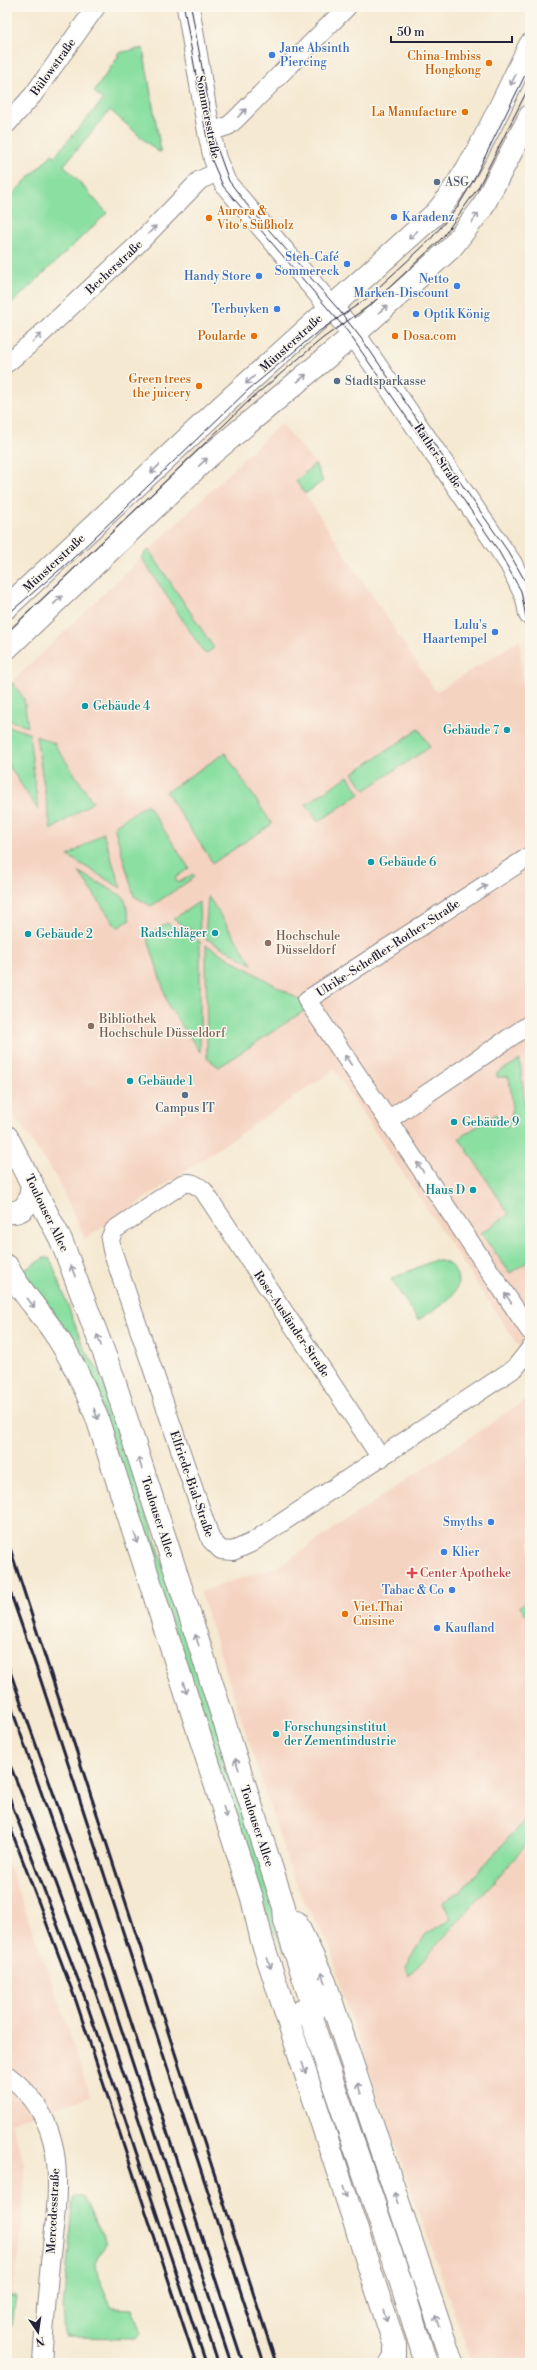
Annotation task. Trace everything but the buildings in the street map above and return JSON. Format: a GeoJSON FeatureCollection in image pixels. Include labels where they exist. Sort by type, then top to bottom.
{"type":"FeatureCollection","features":[{"type":"Feature","properties":{"kind":"main road","name":"Sommersstraße"},"geometry":{"type":"LineString","coordinates":[[188,7],[209,132],[220,171],[233,194],[330,306]]}},
{"type":"Feature","properties":{"kind":"main road","name":"Münsterstraße"},"geometry":{"type":"LineString","coordinates":[[7,607],[330,306],[409,238],[449,198],[473,159],[530,45]]}},
{"type":"Feature","properties":{"kind":"main road"},"geometry":{"type":"LineString","coordinates":[[7,648],[209,456],[354,334],[434,264],[462,236],[482,208],[500,177],[530,116]]}},
{"type":"Feature","properties":{"kind":"main road","name":"Rather Straße"},"geometry":{"type":"LineString","coordinates":[[330,306],[354,334],[511,564],[526,583],[530,614]]}},
{"type":"Feature","properties":{"kind":"main road","name":"Toulouser Allee"},"geometry":{"type":"LineString","coordinates":[[7,1137],[61,1240],[112,1374],[284,1907]]}},
{"type":"Feature","properties":{"kind":"main road"},"geometry":{"type":"LineString","coordinates":[[7,1212],[18,1212],[27,1206],[31,1197],[32,1183]]}},
{"type":"Feature","properties":{"kind":"main road"},"geometry":{"type":"LineString","coordinates":[[7,1266],[28,1299],[69,1354],[82,1378],[92,1405],[252,1898],[262,1941],[395,2346],[393,2359]]}},
{"type":"Feature","properties":{"kind":"main road"},"geometry":{"type":"LineString","coordinates":[[252,1898],[266,1919],[288,1966],[306,2013],[312,2021],[402,2286],[426,2363]]}},
{"type":"Feature","properties":{"kind":"main road"},"geometry":{"type":"LineString","coordinates":[[284,1907],[285,1921],[314,2010],[312,2021]]}},
{"type":"Feature","properties":{"kind":"main road"},"geometry":{"type":"LineString","coordinates":[[284,1907],[294,1918],[325,1982],[451,2361]]}},
{"type":"Feature","properties":{"kind":"street","name":"Bülowstraße"},"geometry":{"type":"LineString","coordinates":[[7,124],[33,95],[96,7]]}},
{"type":"Feature","properties":{"kind":"street"},"geometry":{"type":"LineString","coordinates":[[209,132],[228,126],[235,120],[347,7]]}},
{"type":"Feature","properties":{"kind":"street","name":"Becherstraße"},"geometry":{"type":"LineString","coordinates":[[7,363],[36,339],[137,245],[200,180],[220,171]]}},
{"type":"Feature","properties":{"kind":"street","name":"Ulrike-Scheffler-Rother-Straße"},"geometry":{"type":"LineString","coordinates":[[530,856],[308,1000],[530,1331]]}},
{"type":"Feature","properties":{"kind":"street"},"geometry":{"type":"LineString","coordinates":[[388,1120],[530,1024]]}},
{"type":"Feature","properties":{"kind":"street","name":"Elfriede-Bial-Straße"},"geometry":{"type":"LineString","coordinates":[[203,1190],[192,1183],[182,1184],[114,1230],[110,1239],[112,1250],[211,1540],[221,1550],[233,1551],[251,1543],[515,1368],[530,1349]]}},
{"type":"Feature","properties":{"kind":"street","name":"Rose-Ausländer-Straße"},"geometry":{"type":"LineString","coordinates":[[203,1190],[380,1458]]}},
{"type":"Feature","properties":{"kind":"street","name":"Mercedesstraße"},"geometry":{"type":"LineString","coordinates":[[7,2075],[27,2092],[41,2110],[49,2128],[57,2168],[56,2206],[42,2363]]}},
{"type":"Feature","properties":{"kind":"shaded area","name":"Hochschule Düsseldorf"},"geometry":{"type":"Polygon","coordinates":[[[281,423],[315,464],[323,481],[305,494],[436,692],[520,640],[530,816],[530,1363],[334,1070],[85,1239],[57,1179],[7,1104],[7,687],[281,423]]]}},
{"type":"Feature","properties":{"kind":"shaded area"},"geometry":{"type":"Polygon","coordinates":[[[530,1397],[530,2360],[470,2358],[344,1998],[330,1946],[305,1904],[291,1872],[200,1592],[279,1566],[530,1397]]]}},
{"type":"Feature","properties":{"kind":"shaded area"},"geometry":{"type":"Polygon","coordinates":[[[7,1861],[60,2004],[90,2097],[11,2122],[25,2165],[21,2240],[10,2307],[7,2306],[7,1861]]]}},
{"type":"Feature","properties":{"kind":"green space"},"geometry":{"type":"Polygon","coordinates":[[[143,48],[161,152],[157,151],[110,110],[64,165],[107,213],[7,308],[7,200],[52,154],[55,156],[103,100],[94,92],[118,57],[118,53],[143,48]]]}},
{"type":"Feature","properties":{"kind":"green space"},"geometry":{"type":"Polygon","coordinates":[[[315,464],[323,481],[305,494],[296,481],[315,464]]]}},
{"type":"Feature","properties":{"kind":"green space"},"geometry":{"type":"Polygon","coordinates":[[[149,550],[214,648],[205,654],[141,557],[149,550]]]}},
{"type":"Feature","properties":{"kind":"green space"},"geometry":{"type":"Polygon","coordinates":[[[13,683],[24,699],[28,727],[7,719],[7,688],[13,683]]]}},
{"type":"Feature","properties":{"kind":"green space"},"geometry":{"type":"Polygon","coordinates":[[[7,726],[29,733],[38,810],[7,763],[7,726]]]}},
{"type":"Feature","properties":{"kind":"green space"},"geometry":{"type":"Polygon","coordinates":[[[419,729],[430,747],[365,790],[353,773],[419,729]]]}},
{"type":"Feature","properties":{"kind":"green space"},"geometry":{"type":"Polygon","coordinates":[[[36,736],[54,743],[93,802],[51,830],[36,736]]]}},
{"type":"Feature","properties":{"kind":"green space"},"geometry":{"type":"Polygon","coordinates":[[[225,753],[272,824],[213,863],[166,792],[225,753]]]}},
{"type":"Feature","properties":{"kind":"green space"},"geometry":{"type":"Polygon","coordinates":[[[348,776],[360,794],[318,822],[306,804],[348,776]]]}},
{"type":"Feature","properties":{"kind":"green space"},"geometry":{"type":"Polygon","coordinates":[[[147,804],[189,868],[175,878],[178,883],[193,874],[195,877],[151,906],[134,896],[114,826],[147,804]]]}},
{"type":"Feature","properties":{"kind":"green space"},"geometry":{"type":"Polygon","coordinates":[[[103,833],[121,888],[68,856],[103,833]]]}},
{"type":"Feature","properties":{"kind":"green space"},"geometry":{"type":"Polygon","coordinates":[[[79,872],[124,897],[130,920],[117,928],[79,872]]]}},
{"type":"Feature","properties":{"kind":"green space"},"geometry":{"type":"Polygon","coordinates":[[[208,896],[252,964],[205,938],[208,896]]]}},
{"type":"Feature","properties":{"kind":"green space"},"geometry":{"type":"Polygon","coordinates":[[[199,902],[200,935],[173,919],[199,902]]]}},
{"type":"Feature","properties":{"kind":"green space"},"geometry":{"type":"Polygon","coordinates":[[[167,923],[200,942],[200,1052],[169,1007],[147,936],[167,923]]]}},
{"type":"Feature","properties":{"kind":"green space"},"geometry":{"type":"Polygon","coordinates":[[[206,945],[302,1001],[307,1009],[219,1067],[207,1058],[206,945]]]}},
{"type":"Feature","properties":{"kind":"green space"},"geometry":{"type":"Polygon","coordinates":[[[520,1060],[530,1154],[530,1260],[510,1273],[481,1233],[509,1214],[459,1138],[496,1114],[506,1127],[512,1109],[509,1077],[497,1077],[497,1073],[520,1060]]]}},
{"type":"Feature","properties":{"kind":"green space"},"geometry":{"type":"Polygon","coordinates":[[[44,1258],[49,1258],[52,1263],[83,1346],[100,1373],[286,1933],[285,1954],[268,1919],[96,1391],[22,1275],[23,1271],[44,1258]]]}},
{"type":"Feature","properties":{"kind":"green space"},"geometry":{"type":"Polygon","coordinates":[[[435,1260],[442,1261],[452,1267],[456,1273],[458,1281],[452,1295],[446,1301],[418,1320],[391,1279],[435,1260]]]}},
{"type":"Feature","properties":{"kind":"green space"},"geometry":{"type":"Polygon","coordinates":[[[530,1599],[530,1620],[520,1606],[530,1599]]]}},
{"type":"Feature","properties":{"kind":"green space"},"geometry":{"type":"Polygon","coordinates":[[[530,1814],[530,1841],[409,1976],[406,1967],[426,1934],[451,1919],[443,1902],[461,1891],[530,1814]]]}},
{"type":"Feature","properties":{"kind":"green space"},"geometry":{"type":"Polygon","coordinates":[[[74,2197],[82,2197],[88,2204],[106,2243],[96,2263],[98,2277],[112,2308],[132,2309],[141,2333],[135,2338],[65,2337],[63,2307],[74,2197]]]}},
{"type":"Feature","properties":{"kind":"green space"},"geometry":{"type":"Polygon","coordinates":[[[7,2296],[16,2296],[12,2324],[7,2335],[7,2296]]]}},
{"type":"Feature","properties":{"kind":"tram line"},"geometry":{"type":"LineString","coordinates":[[184,7],[210,156],[223,186],[348,332],[498,550],[521,591],[530,639]]}},
{"type":"Feature","properties":{"kind":"tram line"},"geometry":{"type":"LineString","coordinates":[[191,7],[216,145],[229,181],[248,206],[338,309],[364,342],[511,556],[525,581],[530,597]]}},
{"type":"Feature","properties":{"kind":"tram line"},"geometry":{"type":"LineString","coordinates":[[7,615],[71,560],[248,390],[315,334],[366,299],[429,241],[457,208],[473,181],[530,65]]}},
{"type":"Feature","properties":{"kind":"tram line"},"geometry":{"type":"LineString","coordinates":[[7,633],[252,398],[323,338],[373,303],[442,238],[478,188],[530,85]]}},
{"type":"Feature","properties":{"kind":"railway"},"geometry":{"type":"LineString","coordinates":[[7,1539],[66,1721]]}},
{"type":"Feature","properties":{"kind":"railway"},"geometry":{"type":"LineString","coordinates":[[7,1583],[40,1678],[264,2363]]}},
{"type":"Feature","properties":{"kind":"railway"},"geometry":{"type":"LineString","coordinates":[[7,1663],[88,1891],[243,2363]]}},
{"type":"Feature","properties":{"kind":"railway"},"geometry":{"type":"LineString","coordinates":[[7,1695],[79,1900],[231,2363]]}},
{"type":"Feature","properties":{"kind":"railway"},"geometry":{"type":"LineString","coordinates":[[65,1716],[276,2363]]}},
{"type":"Feature","properties":{"kind":"railway"},"geometry":{"type":"LineString","coordinates":[[7,1758],[37,1833],[92,1983],[144,2135],[218,2363]]}},
{"type":"Feature","properties":{"kind":"railway"},"geometry":{"type":"LineString","coordinates":[[7,1792],[85,1998],[206,2363]]}},
{"type":"Feature","properties":{"kind":"railway"},"geometry":{"type":"LineString","coordinates":[[7,1819],[76,2001],[196,2363]]}},
{"type":"Feature","properties":{"kind":"place","name":"Jane Absinth Piercing"},"geometry":{"type":"Point","coordinates":[272,55]}},
{"type":"Feature","properties":{"kind":"place","name":"China-Imbiss Hongkong"},"geometry":{"type":"Point","coordinates":[489,63]}},
{"type":"Feature","properties":{"kind":"place","name":"La Manufacture"},"geometry":{"type":"Point","coordinates":[465,112]}},
{"type":"Feature","properties":{"kind":"place","name":"ASG"},"geometry":{"type":"Point","coordinates":[437,182]}},
{"type":"Feature","properties":{"kind":"place","name":"Karadenz"},"geometry":{"type":"Point","coordinates":[394,217]}},
{"type":"Feature","properties":{"kind":"place","name":"Aurora & Vito's Süßholz"},"geometry":{"type":"Point","coordinates":[209,218]}},
{"type":"Feature","properties":{"kind":"place","name":"Steh-Café Sommereck"},"geometry":{"type":"Point","coordinates":[347,264]}},
{"type":"Feature","properties":{"kind":"place","name":"Handy Store"},"geometry":{"type":"Point","coordinates":[259,276]}},
{"type":"Feature","properties":{"kind":"place","name":"Netto Marken-Discount"},"geometry":{"type":"Point","coordinates":[457,286]}},
{"type":"Feature","properties":{"kind":"place","name":"Terbuyken"},"geometry":{"type":"Point","coordinates":[277,309]}},
{"type":"Feature","properties":{"kind":"place","name":"Optik König"},"geometry":{"type":"Point","coordinates":[416,314]}},
{"type":"Feature","properties":{"kind":"place","name":"Poularde"},"geometry":{"type":"Point","coordinates":[254,336]}},
{"type":"Feature","properties":{"kind":"place","name":"Dosa.com"},"geometry":{"type":"Point","coordinates":[395,336]}},
{"type":"Feature","properties":{"kind":"place","name":"Stadtsparkasse"},"geometry":{"type":"Point","coordinates":[337,381]}},
{"type":"Feature","properties":{"kind":"place","name":"Green trees the juicery"},"geometry":{"type":"Point","coordinates":[199,386]}},
{"type":"Feature","properties":{"kind":"place","name":"Lulu's Haartempel"},"geometry":{"type":"Point","coordinates":[495,632]}},
{"type":"Feature","properties":{"kind":"place","name":"Gebäude 4"},"geometry":{"type":"Point","coordinates":[85,706]}},
{"type":"Feature","properties":{"kind":"place","name":"Gebäude 7"},"geometry":{"type":"Point","coordinates":[507,730]}},
{"type":"Feature","properties":{"kind":"place","name":"Gebäude 6"},"geometry":{"type":"Point","coordinates":[371,862]}},
{"type":"Feature","properties":{"kind":"place","name":"Radschläger"},"geometry":{"type":"Point","coordinates":[215,933]}},
{"type":"Feature","properties":{"kind":"place","name":"Gebäude 2"},"geometry":{"type":"Point","coordinates":[28,934]}},
{"type":"Feature","properties":{"kind":"place","name":"Hochschule Düsseldorf"},"geometry":{"type":"Point","coordinates":[268,943]}},
{"type":"Feature","properties":{"kind":"place","name":"Bibliothek Hochschule Düsseldorf"},"geometry":{"type":"Point","coordinates":[91,1026]}},
{"type":"Feature","properties":{"kind":"place","name":"Gebäude 1"},"geometry":{"type":"Point","coordinates":[130,1081]}},
{"type":"Feature","properties":{"kind":"place","name":"Campus IT"},"geometry":{"type":"Point","coordinates":[185,1095]}},
{"type":"Feature","properties":{"kind":"place","name":"Gebäude 9"},"geometry":{"type":"Point","coordinates":[454,1122]}},
{"type":"Feature","properties":{"kind":"place","name":"Haus D"},"geometry":{"type":"Point","coordinates":[473,1190]}},
{"type":"Feature","properties":{"kind":"place","name":"Smyths"},"geometry":{"type":"Point","coordinates":[491,1522]}},
{"type":"Feature","properties":{"kind":"place","name":"Klier"},"geometry":{"type":"Point","coordinates":[444,1552]}},
{"type":"Feature","properties":{"kind":"place","name":"Center Apotheke"},"geometry":{"type":"Point","coordinates":[412,1573]}},
{"type":"Feature","properties":{"kind":"place","name":"Tabac & Co"},"geometry":{"type":"Point","coordinates":[452,1590]}},
{"type":"Feature","properties":{"kind":"place","name":"Viet.Thai Cuisine"},"geometry":{"type":"Point","coordinates":[345,1614]}},
{"type":"Feature","properties":{"kind":"place","name":"Kaufland"},"geometry":{"type":"Point","coordinates":[437,1628]}},
{"type":"Feature","properties":{"kind":"place","name":"Forschungsinstitut der Zementindustrie"},"geometry":{"type":"Point","coordinates":[276,1734]}}]}
